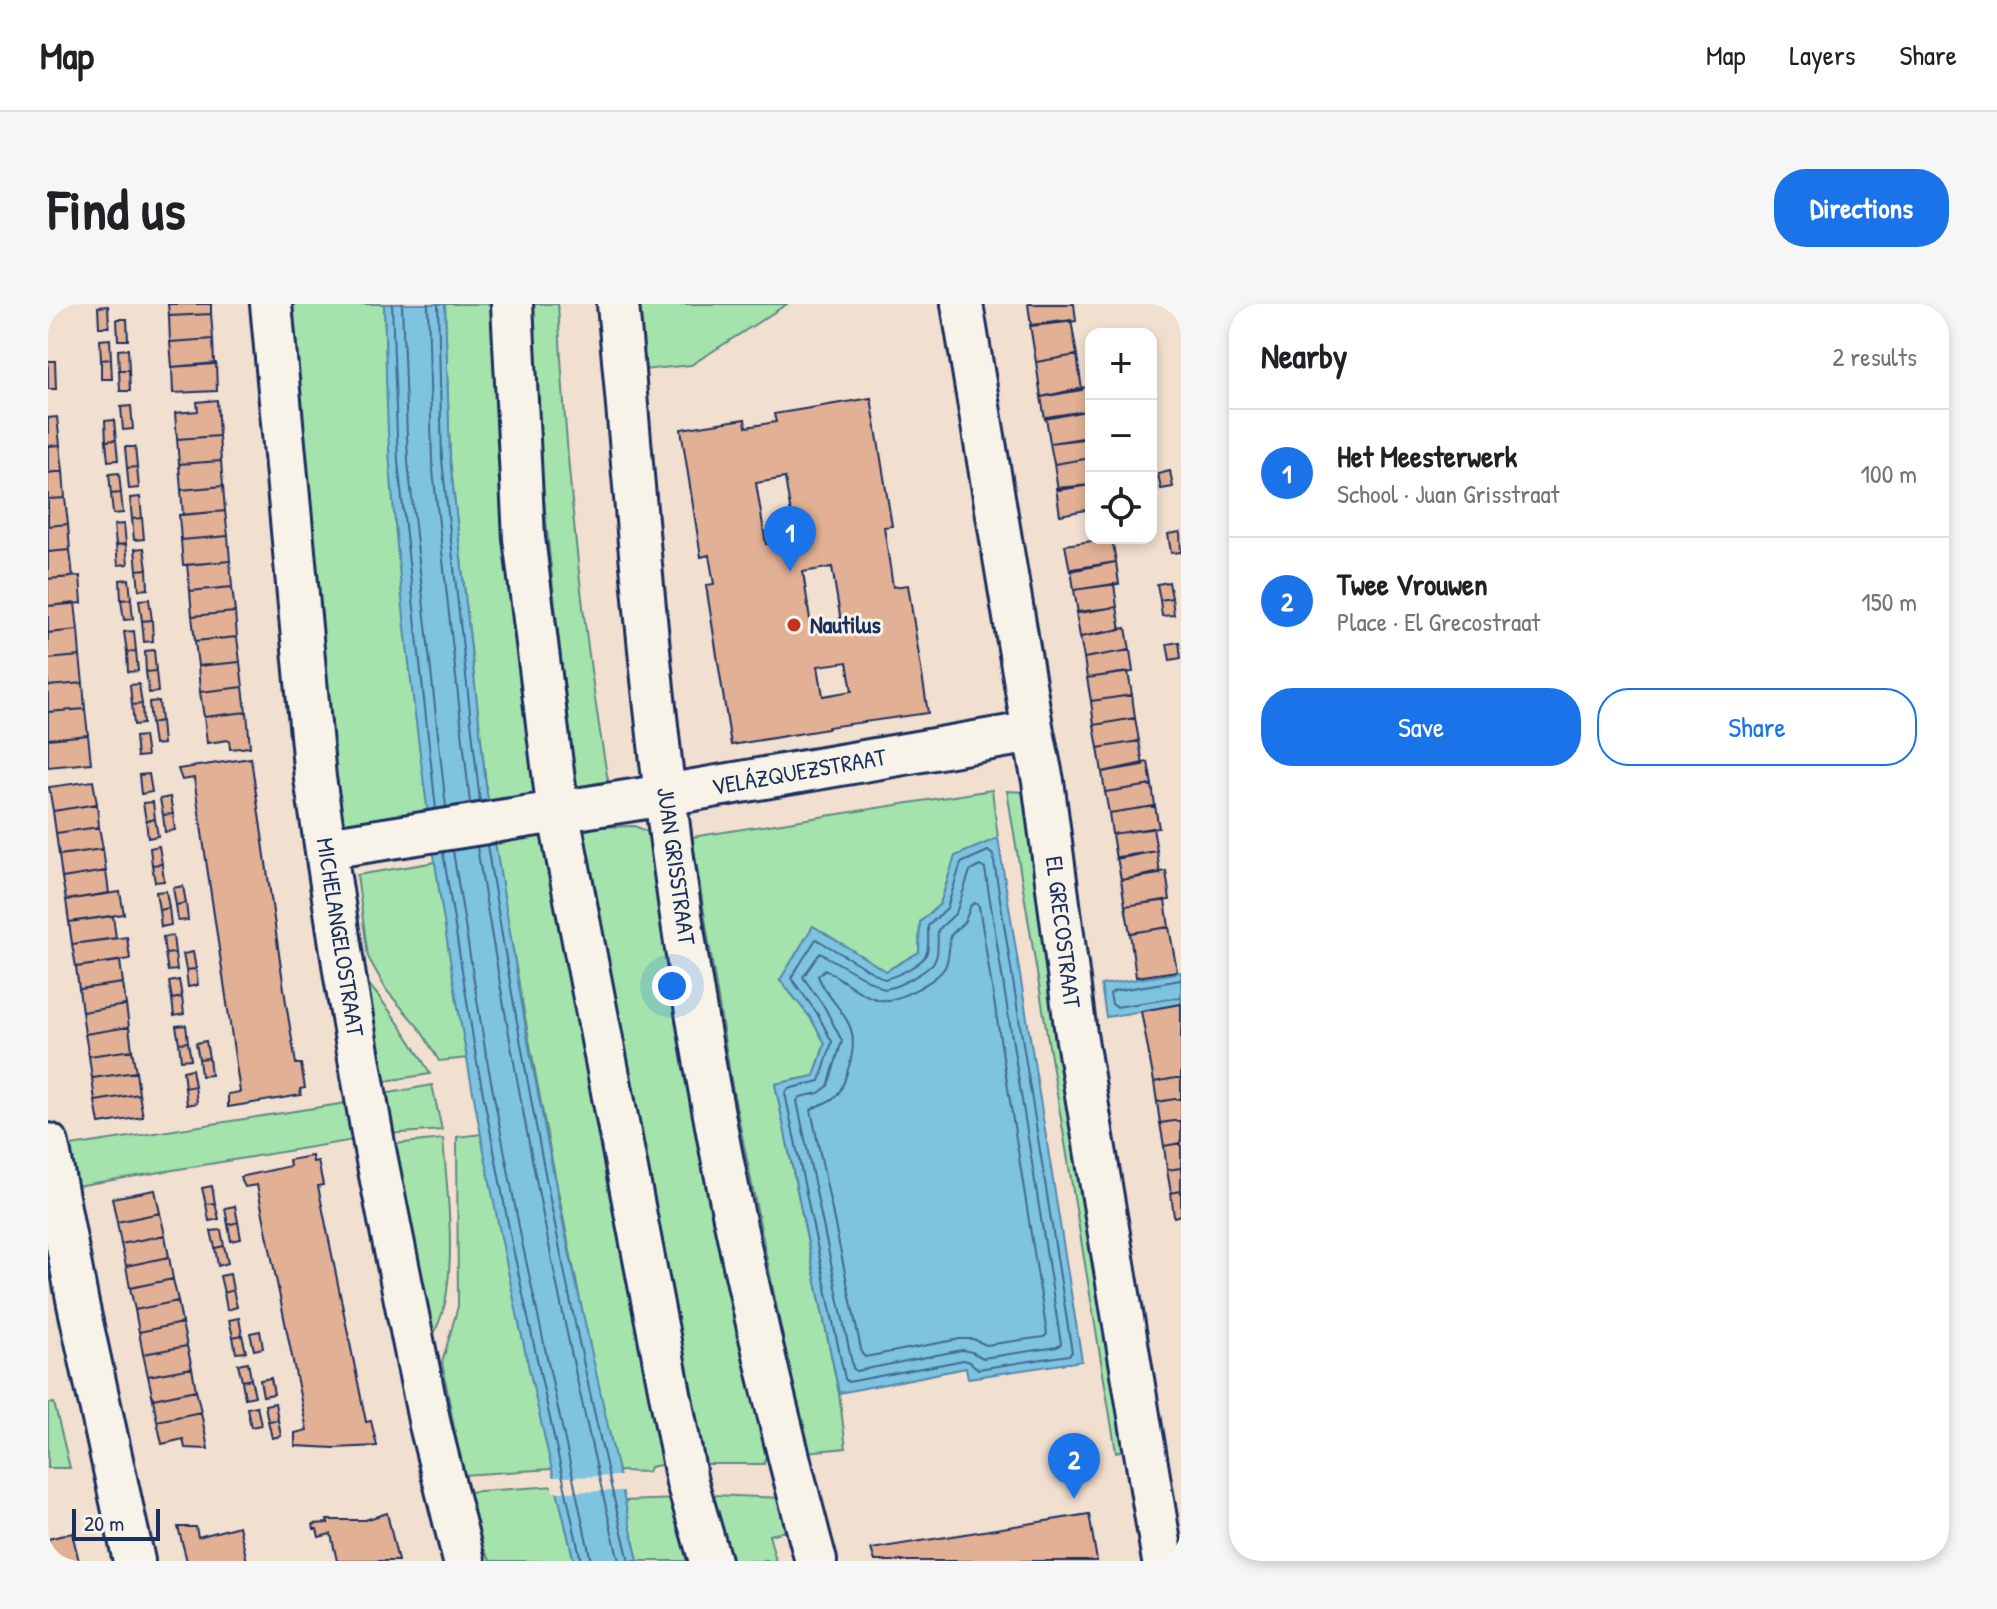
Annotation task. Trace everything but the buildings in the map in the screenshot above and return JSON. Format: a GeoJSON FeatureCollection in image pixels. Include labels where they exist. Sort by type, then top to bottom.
{"type":"FeatureCollection","features":[{"type":"Feature","properties":{"kind":"street","name":"MICHELANGELOSTRAAT"},"geometry":{"type":"LineString","coordinates":[[271,304],[315,778],[345,977],[375,1150],[430,1425],[464,1561]]}},
{"type":"Feature","properties":{"kind":"street"},"geometry":{"type":"LineString","coordinates":[[512,304],[543,814],[656,1326],[687,1482],[710,1561]]}},
{"type":"Feature","properties":{"kind":"street","name":"JUAN GRISSTRAAT"},"geometry":{"type":"LineString","coordinates":[[618,304],[630,461],[665,795],[696,1009],[725,1169],[782,1426],[816,1561]]}},
{"type":"Feature","properties":{"kind":"street","name":"EL GRECOSTRAAT"},"geometry":{"type":"LineString","coordinates":[[962,304],[1043,781],[1076,1034],[1163,1561]]}},
{"type":"Feature","properties":{"kind":"street","name":"VELÁZQUEZSTRAAT"},"geometry":{"type":"LineString","coordinates":[[327,848],[665,795],[1033,732]]}},
{"type":"Feature","properties":{"kind":"street"},"geometry":{"type":"LineString","coordinates":[[48,1144],[78,1304],[134,1561]]}},
{"type":"Feature","properties":{"kind":"green space"},"geometry":{"type":"Polygon","coordinates":[[[282,304],[384,304],[390,463],[429,815],[337,829],[282,304]]]}},
{"type":"Feature","properties":{"kind":"green space"},"geometry":{"type":"Polygon","coordinates":[[[445,304],[494,304],[545,793],[488,803],[450,459],[445,304]]]}},
{"type":"Feature","properties":{"kind":"green space"},"geometry":{"type":"Polygon","coordinates":[[[529,304],[558,304],[576,543],[608,781],[577,787],[548,546],[529,304]]]}},
{"type":"Feature","properties":{"kind":"green space"},"geometry":{"type":"Polygon","coordinates":[[[638,304],[787,304],[691,365],[643,370],[638,304]]]}},
{"type":"Feature","properties":{"kind":"green space"},"geometry":{"type":"Polygon","coordinates":[[[992,790],[998,838],[955,857],[940,904],[920,922],[919,952],[886,971],[780,980],[810,1017],[825,1043],[814,1076],[775,1084],[839,1393],[846,1448],[806,1452],[732,1086],[692,837],[992,790]]]}},
{"type":"Feature","properties":{"kind":"green space"},"geometry":{"type":"Polygon","coordinates":[[[1007,791],[1025,792],[1132,1448],[1116,1452],[1007,791]]]}},
{"type":"Feature","properties":{"kind":"green space"},"geometry":{"type":"Polygon","coordinates":[[[635,826],[659,837],[771,1433],[764,1464],[703,1464],[582,831],[635,826]]]}},
{"type":"Feature","properties":{"kind":"green space"},"geometry":{"type":"Polygon","coordinates":[[[518,836],[551,837],[598,1136],[645,1377],[671,1463],[650,1467],[648,1472],[616,1471],[583,1314],[536,1079],[495,843],[518,836]]]}},
{"type":"Feature","properties":{"kind":"green space"},"geometry":{"type":"Polygon","coordinates":[[[436,862],[468,1058],[439,1061],[420,1029],[387,991],[368,957],[357,875],[436,862]]]}},
{"type":"Feature","properties":{"kind":"green space"},"geometry":{"type":"Polygon","coordinates":[[[352,964],[394,1017],[430,1074],[373,1083],[352,964]]]}},
{"type":"Feature","properties":{"kind":"green space"},"geometry":{"type":"Polygon","coordinates":[[[432,1085],[442,1130],[387,1134],[379,1095],[432,1085]]]}},
{"type":"Feature","properties":{"kind":"green space"},"geometry":{"type":"Polygon","coordinates":[[[353,1102],[360,1139],[76,1186],[71,1146],[353,1102]]]}},
{"type":"Feature","properties":{"kind":"green space"},"geometry":{"type":"Polygon","coordinates":[[[482,1134],[552,1469],[463,1475],[442,1363],[458,1306],[457,1137],[482,1134]]]}},
{"type":"Feature","properties":{"kind":"green space"},"geometry":{"type":"Polygon","coordinates":[[[443,1139],[449,1215],[449,1273],[444,1307],[426,1351],[384,1145],[443,1139]]]}},
{"type":"Feature","properties":{"kind":"green space"},"geometry":{"type":"Polygon","coordinates":[[[54,1403],[70,1468],[48,1468],[48,1404],[54,1403]]]}},
{"type":"Feature","properties":{"kind":"green space"},"geometry":{"type":"Polygon","coordinates":[[[556,1486],[574,1561],[491,1561],[483,1548],[465,1492],[556,1486]]]}},
{"type":"Feature","properties":{"kind":"green space"},"geometry":{"type":"Polygon","coordinates":[[[711,1495],[784,1498],[795,1529],[769,1535],[776,1561],[726,1561],[711,1495]]]}},
{"type":"Feature","properties":{"kind":"green space"},"geometry":{"type":"Polygon","coordinates":[[[679,1499],[692,1561],[638,1561],[623,1501],[679,1499]]]}},
{"type":"Feature","properties":{"kind":"water"},"geometry":{"type":"Polygon","coordinates":[[[384,304],[445,304],[450,459],[487,794],[529,1047],[565,1233],[638,1561],[574,1561],[484,1154],[437,878],[418,740],[390,464],[384,304]]]}},
{"type":"Feature","properties":{"kind":"water"},"geometry":{"type":"Polygon","coordinates":[[[998,838],[1082,1361],[968,1378],[966,1368],[839,1393],[775,1084],[814,1076],[825,1043],[810,1017],[780,980],[813,926],[886,971],[919,952],[920,922],[940,904],[955,856],[998,838]]]}},
{"type":"Feature","properties":{"kind":"water"},"geometry":{"type":"Polygon","coordinates":[[[1181,972],[1181,1005],[1106,1017],[1101,985],[1181,972]]]}},
{"type":"Feature","properties":{"kind":"pier"},"geometry":{"type":"Polygon","coordinates":[[[621,1476],[624,1491],[553,1492],[550,1477],[621,1476]]]}},
{"type":"Feature","properties":{"kind":"place","name":"Het Meesterwerk"},"geometry":{"type":"Point","coordinates":[790,572]}},
{"type":"Feature","properties":{"kind":"place","name":"Nautilus"},"geometry":{"type":"Point","coordinates":[794,625]}},
{"type":"Feature","properties":{"kind":"place","name":"Twee Vrouwen"},"geometry":{"type":"Point","coordinates":[1074,1499]}}]}
